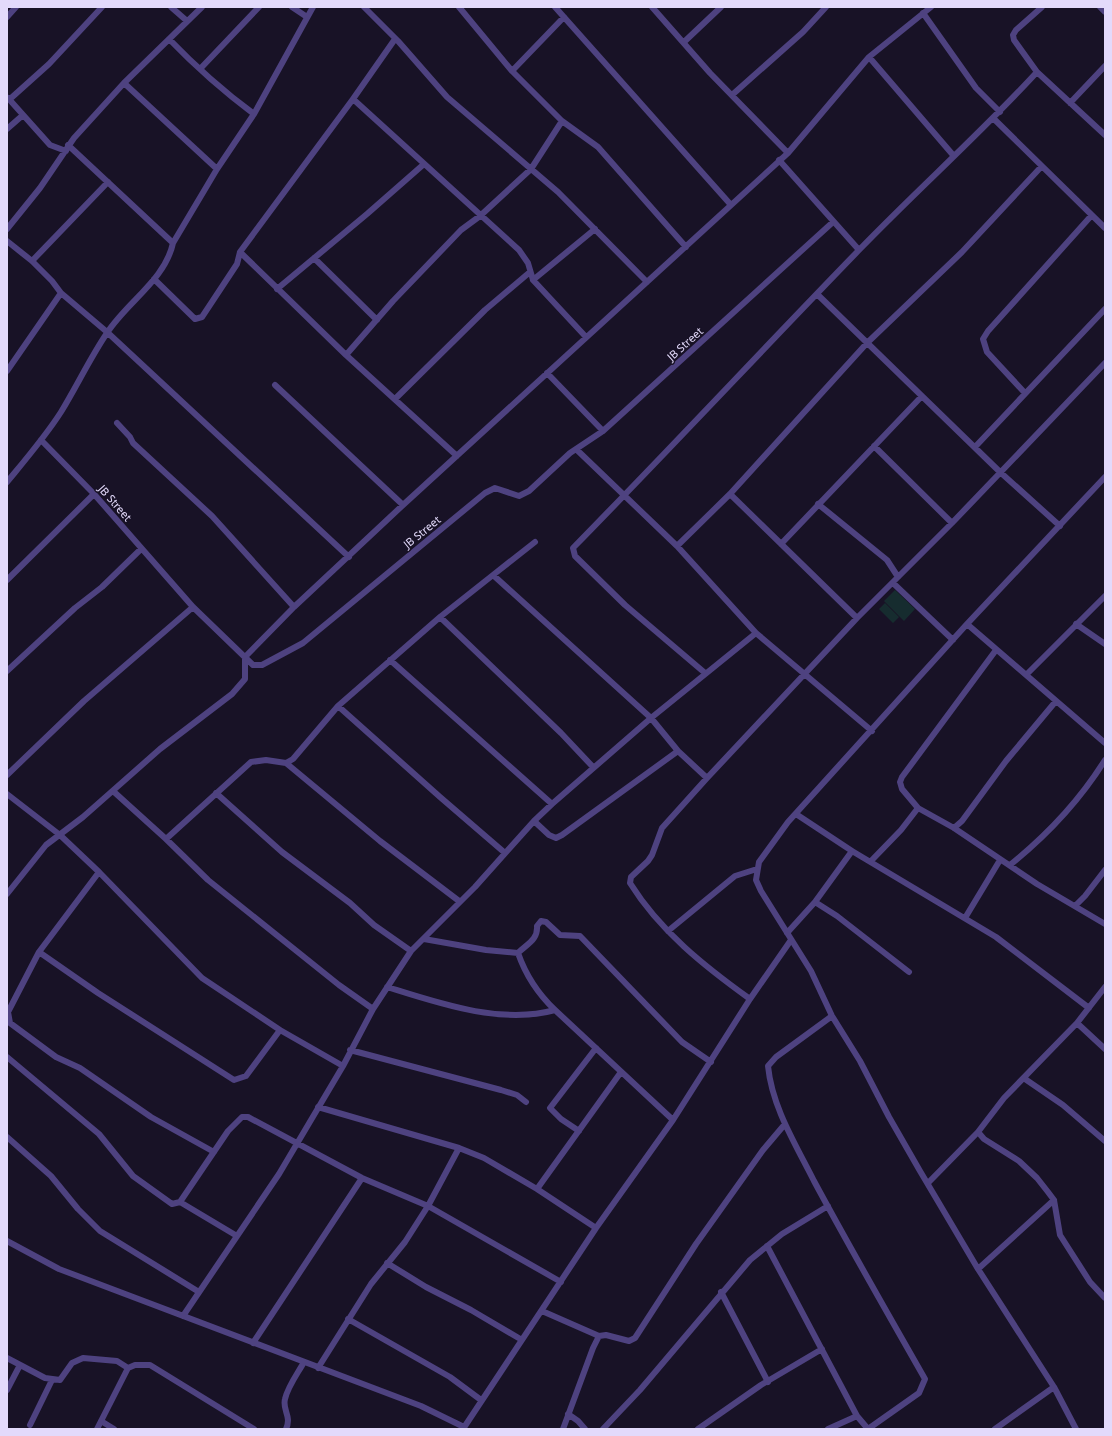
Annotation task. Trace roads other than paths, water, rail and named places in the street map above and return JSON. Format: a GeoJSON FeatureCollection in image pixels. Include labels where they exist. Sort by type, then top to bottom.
{"type":"FeatureCollection","features":[{"type":"Feature","properties":{"kind":"street"},"geometry":{"type":"LineString","coordinates":[[7,16],[16,7]]}},
{"type":"Feature","properties":{"kind":"street"},"geometry":{"type":"LineString","coordinates":[[102,7],[48,64],[8,98],[50,146],[67,148],[108,182],[173,243]]}},
{"type":"Feature","properties":{"kind":"street"},"geometry":{"type":"LineString","coordinates":[[171,7],[187,21]]}},
{"type":"Feature","properties":{"kind":"street"},"geometry":{"type":"LineString","coordinates":[[7,228],[40,188],[67,148],[124,83],[202,7]]}},
{"type":"Feature","properties":{"kind":"street"},"geometry":{"type":"LineString","coordinates":[[200,69],[260,7]]}},
{"type":"Feature","properties":{"kind":"street"},"geometry":{"type":"LineString","coordinates":[[292,7],[307,17]]}},
{"type":"Feature","properties":{"kind":"street"},"geometry":{"type":"LineString","coordinates":[[7,482],[41,440],[61,412],[107,332],[154,279],[170,256],[173,243],[218,169],[254,114],[313,7]]}},
{"type":"Feature","properties":{"kind":"street"},"geometry":{"type":"LineString","coordinates":[[364,7],[395,39],[447,98],[558,192],[647,282]]}},
{"type":"Feature","properties":{"kind":"street"},"geometry":{"type":"LineString","coordinates":[[459,7],[512,71],[562,121],[598,148],[686,247]]}},
{"type":"Feature","properties":{"kind":"street"},"geometry":{"type":"LineString","coordinates":[[555,7],[732,205]]}},
{"type":"Feature","properties":{"kind":"street"},"geometry":{"type":"LineString","coordinates":[[652,7],[732,95],[788,153]]}},
{"type":"Feature","properties":{"kind":"street"},"geometry":{"type":"LineString","coordinates":[[684,42],[721,7]]}},
{"type":"Feature","properties":{"kind":"street"},"geometry":{"type":"LineString","coordinates":[[732,95],[803,32],[826,7]]}},
{"type":"Feature","properties":{"kind":"street"},"geometry":{"type":"LineString","coordinates":[[7,894],[46,845],[113,791],[160,749],[232,694],[245,679],[245,657],[294,607],[403,505],[788,153],[869,57],[931,7]]}},
{"type":"Feature","properties":{"kind":"street"},"geometry":{"type":"LineString","coordinates":[[1042,7],[1016,30],[1013,35],[1014,40],[1037,72],[1105,135]]}},
{"type":"Feature","properties":{"kind":"street"},"geometry":{"type":"LineString","coordinates":[[1100,7],[1105,12]]}},
{"type":"Feature","properties":{"kind":"street"},"geometry":{"type":"LineString","coordinates":[[923,13],[976,88],[1000,112]]}},
{"type":"Feature","properties":{"kind":"street"},"geometry":{"type":"LineString","coordinates":[[512,71],[564,17]]}},
{"type":"Feature","properties":{"kind":"street"},"geometry":{"type":"LineString","coordinates":[[169,39],[229,95],[254,114]]}},
{"type":"Feature","properties":{"kind":"street"},"geometry":{"type":"LineString","coordinates":[[154,279],[196,319],[202,317],[237,264],[240,252],[353,99],[395,39]]}},
{"type":"Feature","properties":{"kind":"street"},"geometry":{"type":"LineString","coordinates":[[869,57],[953,156]]}},
{"type":"Feature","properties":{"kind":"street"},"geometry":{"type":"LineString","coordinates":[[1070,103],[1105,66]]}},
{"type":"Feature","properties":{"kind":"street"},"geometry":{"type":"LineString","coordinates":[[705,673],[625,605],[575,556],[573,548],[818,295],[859,250],[953,156],[1000,112],[1037,72]]}},
{"type":"Feature","properties":{"kind":"street"},"geometry":{"type":"LineString","coordinates":[[124,83],[218,169]]}},
{"type":"Feature","properties":{"kind":"street"},"geometry":{"type":"LineString","coordinates":[[353,99],[519,250],[528,263],[533,280],[586,337]]}},
{"type":"Feature","properties":{"kind":"street"},"geometry":{"type":"LineString","coordinates":[[7,129],[23,115]]}},
{"type":"Feature","properties":{"kind":"street"},"geometry":{"type":"LineString","coordinates":[[993,118],[1041,167],[1105,228]]}},
{"type":"Feature","properties":{"kind":"street"},"geometry":{"type":"LineString","coordinates":[[346,355],[393,301],[461,230],[480,216],[531,169],[562,121]]}},
{"type":"Feature","properties":{"kind":"street"},"geometry":{"type":"LineString","coordinates":[[779,160],[859,250]]}},
{"type":"Feature","properties":{"kind":"street"},"geometry":{"type":"LineString","coordinates":[[277,289],[424,164]]}},
{"type":"Feature","properties":{"kind":"street"},"geometry":{"type":"LineString","coordinates":[[676,546],[730,494],[867,343],[962,252],[1041,167]]}},
{"type":"Feature","properties":{"kind":"street"},"geometry":{"type":"LineString","coordinates":[[32,261],[108,182]]}},
{"type":"Feature","properties":{"kind":"street"},"geometry":{"type":"LineString","coordinates":[[1024,392],[987,352],[983,339],[1016,298],[1091,216]]}},
{"type":"Feature","properties":{"kind":"street","name":"JB Street"},"geometry":{"type":"LineString","coordinates":[[41,440],[94,494],[193,607],[253,665],[262,665],[303,643],[485,493],[495,488],[519,496],[529,491],[570,453],[577,450],[603,431],[833,222]]}},
{"type":"Feature","properties":{"kind":"street"},"geometry":{"type":"LineString","coordinates":[[533,280],[595,229]]}},
{"type":"Feature","properties":{"kind":"street"},"geometry":{"type":"LineString","coordinates":[[7,242],[32,261],[52,281],[61,293],[107,332],[349,557]]}},
{"type":"Feature","properties":{"kind":"street"},"geometry":{"type":"LineString","coordinates":[[240,252],[346,355],[457,456]]}},
{"type":"Feature","properties":{"kind":"street"},"geometry":{"type":"LineString","coordinates":[[314,258],[378,320]]}},
{"type":"Feature","properties":{"kind":"street"},"geometry":{"type":"LineString","coordinates":[[395,399],[485,310],[530,272]]}},
{"type":"Feature","properties":{"kind":"street"},"geometry":{"type":"LineString","coordinates":[[7,371],[61,293]]}},
{"type":"Feature","properties":{"kind":"street"},"geometry":{"type":"LineString","coordinates":[[818,295],[975,446],[1000,472],[1060,526]]}},
{"type":"Feature","properties":{"kind":"street"},"geometry":{"type":"LineString","coordinates":[[975,446],[987,436],[1024,392],[1105,309]]}},
{"type":"Feature","properties":{"kind":"street"},"geometry":{"type":"LineString","coordinates":[[750,999],[710,970],[668,931],[650,912],[630,880],[648,861],[662,828],[707,778],[764,720],[804,674],[857,618],[952,523],[1105,363]]}},
{"type":"Feature","properties":{"kind":"street"},"geometry":{"type":"LineString","coordinates":[[547,373],[603,431]]}},
{"type":"Feature","properties":{"kind":"street"},"geometry":{"type":"LineString","coordinates":[[275,385],[403,505]]}},
{"type":"Feature","properties":{"kind":"street"},"geometry":{"type":"LineString","coordinates":[[781,544],[922,396]]}},
{"type":"Feature","properties":{"kind":"street"},"geometry":{"type":"LineString","coordinates":[[117,423],[130,437],[133,443],[212,516],[294,607]]}},
{"type":"Feature","properties":{"kind":"street"},"geometry":{"type":"LineString","coordinates":[[874,446],[952,523]]}},
{"type":"Feature","properties":{"kind":"street"},"geometry":{"type":"LineString","coordinates":[[577,450],[676,546],[756,633],[872,731]]}},
{"type":"Feature","properties":{"kind":"street"},"geometry":{"type":"LineString","coordinates":[[1076,1429],[1054,1387],[978,1269],[889,1117],[860,1061],[832,1016],[811,971],[761,891],[756,880],[757,869],[764,855],[796,814],[967,624],[1105,477]]}},
{"type":"Feature","properties":{"kind":"street"},"geometry":{"type":"LineString","coordinates":[[7,580],[94,494]]}},
{"type":"Feature","properties":{"kind":"street"},"geometry":{"type":"LineString","coordinates":[[730,494],[857,618]]}},
{"type":"Feature","properties":{"kind":"street"},"geometry":{"type":"LineString","coordinates":[[818,504],[886,560],[898,577]]}},
{"type":"Feature","properties":{"kind":"street"},"geometry":{"type":"LineString","coordinates":[[286,763],[292,759],[338,706],[440,617],[535,542]]}},
{"type":"Feature","properties":{"kind":"street"},"geometry":{"type":"LineString","coordinates":[[7,671],[75,608],[102,587],[141,549]]}},
{"type":"Feature","properties":{"kind":"street"},"geometry":{"type":"LineString","coordinates":[[493,575],[651,718],[678,750],[707,778]]}},
{"type":"Feature","properties":{"kind":"street"},"geometry":{"type":"LineString","coordinates":[[893,583],[953,640]]}},
{"type":"Feature","properties":{"kind":"street"},"geometry":{"type":"LineString","coordinates":[[1027,674],[1105,596]]}},
{"type":"Feature","properties":{"kind":"street"},"geometry":{"type":"LineString","coordinates":[[7,775],[84,701],[193,607]]}},
{"type":"Feature","properties":{"kind":"street"},"geometry":{"type":"LineString","coordinates":[[440,617],[561,733],[593,767]]}},
{"type":"Feature","properties":{"kind":"street"},"geometry":{"type":"LineString","coordinates":[[967,624],[1013,666],[1027,674],[1105,743]]}},
{"type":"Feature","properties":{"kind":"street"},"geometry":{"type":"LineString","coordinates":[[1076,624],[1105,644]]}},
{"type":"Feature","properties":{"kind":"street"},"geometry":{"type":"LineString","coordinates":[[183,1316],[238,1236],[298,1144],[343,1066],[350,1050],[373,1009],[411,951],[475,887],[534,821],[552,804],[651,718],[705,673],[732,654],[756,633]]}},
{"type":"Feature","properties":{"kind":"street"},"geometry":{"type":"LineString","coordinates":[[996,650],[957,705],[926,742],[902,777],[900,782],[902,789],[918,808],[954,828],[1000,860],[1105,924]]}},
{"type":"Feature","properties":{"kind":"street"},"geometry":{"type":"LineString","coordinates":[[390,660],[552,804]]}},
{"type":"Feature","properties":{"kind":"street"},"geometry":{"type":"LineString","coordinates":[[954,828],[962,821],[1006,761],[1056,701]]}},
{"type":"Feature","properties":{"kind":"street"},"geometry":{"type":"LineString","coordinates":[[338,706],[505,853]]}},
{"type":"Feature","properties":{"kind":"street"},"geometry":{"type":"LineString","coordinates":[[534,821],[549,835],[556,838],[678,750]]}},
{"type":"Feature","properties":{"kind":"street"},"geometry":{"type":"LineString","coordinates":[[166,839],[251,762],[266,760],[286,763],[380,841],[459,902]]}},
{"type":"Feature","properties":{"kind":"street"},"geometry":{"type":"LineString","coordinates":[[1010,865],[1029,850],[1073,804],[1096,776],[1105,760]]}},
{"type":"Feature","properties":{"kind":"street"},"geometry":{"type":"LineString","coordinates":[[113,791],[166,839],[208,880],[339,985],[373,1009]]}},
{"type":"Feature","properties":{"kind":"street"},"geometry":{"type":"LineString","coordinates":[[216,793],[282,852],[350,903],[374,925],[411,951]]}},
{"type":"Feature","properties":{"kind":"street"},"geometry":{"type":"LineString","coordinates":[[7,794],[60,835],[99,872],[202,978],[280,1030],[343,1066]]}},
{"type":"Feature","properties":{"kind":"street"},"geometry":{"type":"LineString","coordinates":[[871,861],[902,830],[918,808]]}},
{"type":"Feature","properties":{"kind":"street"},"geometry":{"type":"LineString","coordinates":[[796,814],[852,851],[996,937],[1088,1008]]}},
{"type":"Feature","properties":{"kind":"street"},"geometry":{"type":"LineString","coordinates":[[787,933],[815,902],[852,851]]}},
{"type":"Feature","properties":{"kind":"street"},"geometry":{"type":"LineString","coordinates":[[965,918],[1000,860]]}},
{"type":"Feature","properties":{"kind":"street"},"geometry":{"type":"LineString","coordinates":[[668,931],[735,876],[757,869]]}},
{"type":"Feature","properties":{"kind":"street"},"geometry":{"type":"LineString","coordinates":[[1075,906],[1085,896],[1105,870]]}},
{"type":"Feature","properties":{"kind":"street"},"geometry":{"type":"LineString","coordinates":[[99,872],[38,952],[8,1012],[10,1023],[56,1057],[80,1068],[152,1116],[214,1152]]}},
{"type":"Feature","properties":{"kind":"street"},"geometry":{"type":"LineString","coordinates":[[815,902],[837,916],[908,972]]}},
{"type":"Feature","properties":{"kind":"street"},"geometry":{"type":"LineString","coordinates":[[424,939],[486,950],[518,952],[534,939],[538,931],[537,926],[541,921],[546,922],[560,935],[580,936],[682,1042],[711,1062]]}},
{"type":"Feature","properties":{"kind":"street"},"geometry":{"type":"LineString","coordinates":[[8,1243],[59,1268],[421,1406],[464,1428],[481,1400],[542,1311],[596,1228],[673,1120],[750,999],[791,940]]}},
{"type":"Feature","properties":{"kind":"street"},"geometry":{"type":"LineString","coordinates":[[38,952],[98,993],[234,1080],[246,1076],[280,1030]]}},
{"type":"Feature","properties":{"kind":"street"},"geometry":{"type":"LineString","coordinates":[[518,952],[524,971],[533,986],[555,1010],[673,1120]]}},
{"type":"Feature","properties":{"kind":"street"},"geometry":{"type":"LineString","coordinates":[[387,987],[468,1010],[522,1015],[540,1014],[555,1010]]}},
{"type":"Feature","properties":{"kind":"street"},"geometry":{"type":"LineString","coordinates":[[928,1183],[978,1132],[1004,1098],[1025,1078],[1077,1022],[1105,987]]}},
{"type":"Feature","properties":{"kind":"street"},"geometry":{"type":"LineString","coordinates":[[767,1246],[857,1416],[868,1429],[919,1393],[926,1379],[828,1206],[785,1124],[769,1078],[768,1066],[776,1057],[832,1016]]}},
{"type":"Feature","properties":{"kind":"street"},"geometry":{"type":"LineString","coordinates":[[1077,1022],[1105,1049]]}},
{"type":"Feature","properties":{"kind":"street"},"geometry":{"type":"LineString","coordinates":[[579,1131],[561,1119],[550,1108],[596,1048]]}},
{"type":"Feature","properties":{"kind":"street"},"geometry":{"type":"LineString","coordinates":[[350,1050],[501,1090],[517,1095],[526,1102]]}},
{"type":"Feature","properties":{"kind":"street"},"geometry":{"type":"LineString","coordinates":[[7,1057],[99,1134],[133,1176],[172,1204],[180,1202],[228,1131],[242,1117],[248,1117],[362,1178],[428,1206],[561,1282]]}},
{"type":"Feature","properties":{"kind":"street"},"geometry":{"type":"LineString","coordinates":[[537,1189],[621,1072]]}},
{"type":"Feature","properties":{"kind":"street"},"geometry":{"type":"LineString","coordinates":[[1025,1078],[1063,1105],[1105,1141]]}},
{"type":"Feature","properties":{"kind":"street"},"geometry":{"type":"LineString","coordinates":[[318,1107],[459,1148],[484,1158],[537,1189],[596,1228]]}},
{"type":"Feature","properties":{"kind":"street"},"geometry":{"type":"LineString","coordinates":[[542,1311],[599,1336],[606,1335],[629,1341],[635,1338],[696,1244],[763,1150],[785,1124]]}},
{"type":"Feature","properties":{"kind":"street"},"geometry":{"type":"LineString","coordinates":[[978,1132],[984,1139],[1019,1161],[1037,1178],[1054,1200],[1060,1235],[1090,1282],[1105,1298]]}},
{"type":"Feature","properties":{"kind":"street"},"geometry":{"type":"LineString","coordinates":[[7,1137],[51,1176],[78,1209],[100,1231],[199,1292]]}},
{"type":"Feature","properties":{"kind":"street"},"geometry":{"type":"LineString","coordinates":[[318,1368],[371,1284],[404,1242],[428,1206],[459,1148]]}},
{"type":"Feature","properties":{"kind":"street"},"geometry":{"type":"LineString","coordinates":[[253,1343],[362,1178]]}},
{"type":"Feature","properties":{"kind":"street"},"geometry":{"type":"LineString","coordinates":[[978,1269],[1054,1200]]}},
{"type":"Feature","properties":{"kind":"street"},"geometry":{"type":"LineString","coordinates":[[180,1202],[238,1236]]}},
{"type":"Feature","properties":{"kind":"street"},"geometry":{"type":"LineString","coordinates":[[603,1429],[640,1390],[721,1292],[750,1260],[782,1234],[828,1206]]}},
{"type":"Feature","properties":{"kind":"street"},"geometry":{"type":"LineString","coordinates":[[387,1263],[426,1288],[471,1310],[494,1325],[522,1340]]}},
{"type":"Feature","properties":{"kind":"street"},"geometry":{"type":"LineString","coordinates":[[721,1292],[768,1382]]}},
{"type":"Feature","properties":{"kind":"street"},"geometry":{"type":"LineString","coordinates":[[348,1319],[450,1377],[481,1400]]}},
{"type":"Feature","properties":{"kind":"street"},"geometry":{"type":"LineString","coordinates":[[563,1429],[593,1348],[599,1336]]}},
{"type":"Feature","properties":{"kind":"street"},"geometry":{"type":"LineString","coordinates":[[698,1429],[736,1401],[822,1349]]}},
{"type":"Feature","properties":{"kind":"street"},"geometry":{"type":"LineString","coordinates":[[7,1358],[52,1380],[60,1380],[72,1363],[83,1358],[117,1361],[128,1368]]}},
{"type":"Feature","properties":{"kind":"street"},"geometry":{"type":"LineString","coordinates":[[286,1429],[289,1417],[284,1405],[285,1398],[304,1362]]}},
{"type":"Feature","properties":{"kind":"street"},"geometry":{"type":"LineString","coordinates":[[7,1390],[20,1365]]}},
{"type":"Feature","properties":{"kind":"street"},"geometry":{"type":"LineString","coordinates":[[97,1429],[128,1368],[135,1365],[150,1365],[254,1429]]}},
{"type":"Feature","properties":{"kind":"street"},"geometry":{"type":"LineString","coordinates":[[30,1425],[52,1380]]}},
{"type":"Feature","properties":{"kind":"street"},"geometry":{"type":"LineString","coordinates":[[995,1429],[1054,1387]]}},
{"type":"Feature","properties":{"kind":"street"},"geometry":{"type":"LineString","coordinates":[[568,1414],[585,1429]]}},
{"type":"Feature","properties":{"kind":"street"},"geometry":{"type":"LineString","coordinates":[[828,1429],[857,1416]]}},
{"type":"Feature","properties":{"kind":"street"},"geometry":{"type":"LineString","coordinates":[[101,1421],[114,1429]]}}]}
